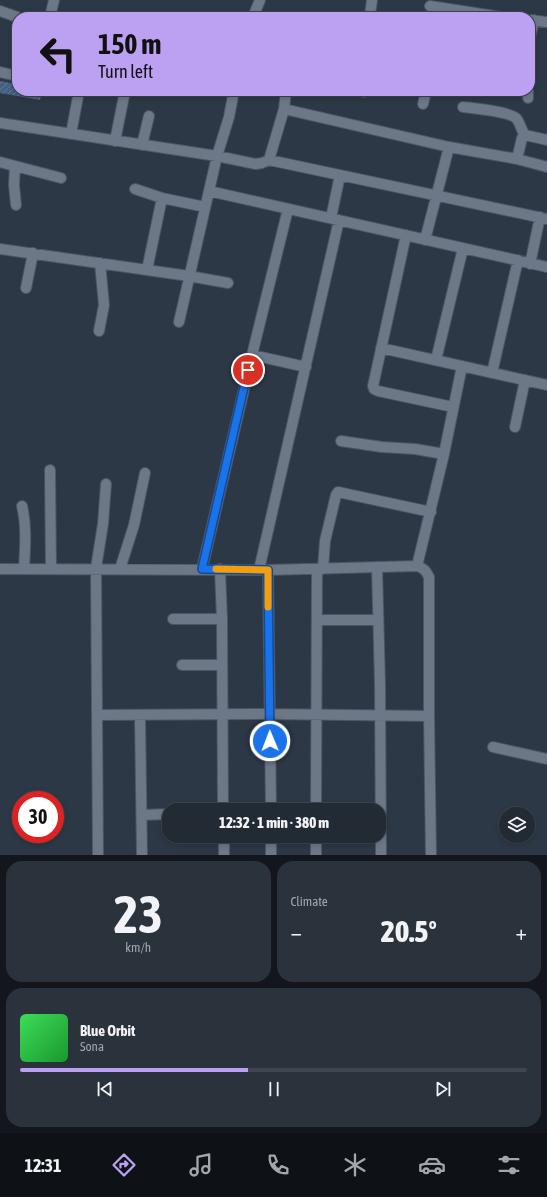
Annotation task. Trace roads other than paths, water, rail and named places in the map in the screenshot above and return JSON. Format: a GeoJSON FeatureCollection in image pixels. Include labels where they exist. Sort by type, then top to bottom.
{"type":"FeatureCollection","features":[{"type":"Feature","properties":{"kind":"street"},"geometry":{"type":"LineString","coordinates":[[51,12],[54,0]]}},
{"type":"Feature","properties":{"kind":"street"},"geometry":{"type":"LineString","coordinates":[[255,12],[260,0]]}},
{"type":"Feature","properties":{"kind":"street"},"geometry":{"type":"LineString","coordinates":[[370,12],[372,0]]}},
{"type":"Feature","properties":{"kind":"street"},"geometry":{"type":"LineString","coordinates":[[430,6],[441,12]]}},
{"type":"Feature","properties":{"kind":"street"},"geometry":{"type":"LineString","coordinates":[[0,11],[12,15]]}},
{"type":"Feature","properties":{"kind":"street"},"geometry":{"type":"LineString","coordinates":[[535,20],[547,22]]}},
{"type":"Feature","properties":{"kind":"street"},"geometry":{"type":"LineString","coordinates":[[0,72],[12,75]]}},
{"type":"Feature","properties":{"kind":"street"},"geometry":{"type":"LineString","coordinates":[[71,134],[78,96]]}},
{"type":"Feature","properties":{"kind":"street"},"geometry":{"type":"LineString","coordinates":[[115,141],[125,96]]}},
{"type":"Feature","properties":{"kind":"street"},"geometry":{"type":"LineString","coordinates":[[179,322],[206,207],[216,156],[229,117],[233,96]]}},
{"type":"Feature","properties":{"kind":"street"},"geometry":{"type":"LineString","coordinates":[[269,160],[284,109],[285,96]]}},
{"type":"Feature","properties":{"kind":"street"},"geometry":{"type":"LineString","coordinates":[[423,104],[425,96]]}},
{"type":"Feature","properties":{"kind":"street"},"geometry":{"type":"LineString","coordinates":[[463,107],[514,117],[518,121],[525,135]]}},
{"type":"Feature","properties":{"kind":"street"},"geometry":{"type":"LineString","coordinates":[[284,109],[449,146],[517,159],[547,167]]}},
{"type":"Feature","properties":{"kind":"street"},"geometry":{"type":"LineString","coordinates":[[142,145],[149,116]]}},
{"type":"Feature","properties":{"kind":"street"},"geometry":{"type":"LineString","coordinates":[[0,123],[216,156],[256,164],[269,160],[544,218],[530,264]]}},
{"type":"Feature","properties":{"kind":"street"},"geometry":{"type":"LineString","coordinates":[[525,135],[547,140]]}},
{"type":"Feature","properties":{"kind":"street"},"geometry":{"type":"LineString","coordinates":[[517,159],[522,138],[525,135]]}},
{"type":"Feature","properties":{"kind":"street"},"geometry":{"type":"LineString","coordinates":[[425,240],[438,196],[449,146]]}},
{"type":"Feature","properties":{"kind":"street"},"geometry":{"type":"LineString","coordinates":[[0,162],[60,178]]}},
{"type":"Feature","properties":{"kind":"street"},"geometry":{"type":"LineString","coordinates":[[15,166],[14,185],[16,205]]}},
{"type":"Feature","properties":{"kind":"street"},"geometry":{"type":"LineString","coordinates":[[271,803],[270,714],[264,570],[335,219],[340,175]]}},
{"type":"Feature","properties":{"kind":"street"},"geometry":{"type":"LineString","coordinates":[[135,189],[162,198],[206,207]]}},
{"type":"Feature","properties":{"kind":"street"},"geometry":{"type":"LineString","coordinates":[[209,191],[547,267]]}},
{"type":"Feature","properties":{"kind":"street"},"geometry":{"type":"LineString","coordinates":[[147,270],[162,198]]}},
{"type":"Feature","properties":{"kind":"street"},"geometry":{"type":"LineString","coordinates":[[202,569],[288,208]]}},
{"type":"Feature","properties":{"kind":"street"},"geometry":{"type":"LineString","coordinates":[[406,235],[372,386],[378,391],[453,407]]}},
{"type":"Feature","properties":{"kind":"street"},"geometry":{"type":"LineString","coordinates":[[0,248],[228,283]]}},
{"type":"Feature","properties":{"kind":"street"},"geometry":{"type":"LineString","coordinates":[[436,360],[463,248]]}},
{"type":"Feature","properties":{"kind":"street"},"geometry":{"type":"LineString","coordinates":[[26,288],[33,253]]}},
{"type":"Feature","properties":{"kind":"street"},"geometry":{"type":"LineString","coordinates":[[492,373],[518,260]]}},
{"type":"Feature","properties":{"kind":"street"},"geometry":{"type":"LineString","coordinates":[[99,331],[104,305],[100,263]]}},
{"type":"Feature","properties":{"kind":"street"},"geometry":{"type":"LineString","coordinates":[[381,348],[547,385]]}},
{"type":"Feature","properties":{"kind":"street"},"geometry":{"type":"LineString","coordinates":[[252,355],[306,367]]}},
{"type":"Feature","properties":{"kind":"street"},"geometry":{"type":"LineString","coordinates":[[418,566],[444,454],[462,366]]}},
{"type":"Feature","properties":{"kind":"street"},"geometry":{"type":"LineString","coordinates":[[515,427],[525,380]]}},
{"type":"Feature","properties":{"kind":"street"},"geometry":{"type":"LineString","coordinates":[[341,440],[382,447],[415,449],[444,454]]}},
{"type":"Feature","properties":{"kind":"street"},"geometry":{"type":"LineString","coordinates":[[50,470],[51,569]]}},
{"type":"Feature","properties":{"kind":"street"},"geometry":{"type":"LineString","coordinates":[[120,568],[134,526],[145,473]]}},
{"type":"Feature","properties":{"kind":"street"},"geometry":{"type":"LineString","coordinates":[[98,855],[96,568],[103,524],[106,484]]}},
{"type":"Feature","properties":{"kind":"street"},"geometry":{"type":"LineString","coordinates":[[316,803],[317,620],[320,569],[336,495],[338,492],[430,512]]}},
{"type":"Feature","properties":{"kind":"street"},"geometry":{"type":"LineString","coordinates":[[22,506],[25,518],[26,540],[24,569]]}},
{"type":"Feature","properties":{"kind":"street"},"geometry":{"type":"LineString","coordinates":[[0,569],[120,568],[264,570],[418,566],[425,570],[429,577],[431,855]]}},
{"type":"Feature","properties":{"kind":"street"},"geometry":{"type":"LineString","coordinates":[[377,567],[381,855]]}},
{"type":"Feature","properties":{"kind":"street"},"geometry":{"type":"LineString","coordinates":[[220,569],[222,619],[223,803]]}},
{"type":"Feature","properties":{"kind":"street"},"geometry":{"type":"LineString","coordinates":[[173,619],[222,619]]}},
{"type":"Feature","properties":{"kind":"street"},"geometry":{"type":"LineString","coordinates":[[317,620],[378,620]]}},
{"type":"Feature","properties":{"kind":"street"},"geometry":{"type":"LineString","coordinates":[[182,664],[222,665]]}},
{"type":"Feature","properties":{"kind":"street"},"geometry":{"type":"LineString","coordinates":[[97,716],[222,714],[429,716]]}},
{"type":"Feature","properties":{"kind":"street"},"geometry":{"type":"LineString","coordinates":[[140,716],[142,855]]}},
{"type":"Feature","properties":{"kind":"street"},"geometry":{"type":"LineString","coordinates":[[493,747],[547,759]]}},
{"type":"Feature","properties":{"kind":"street"},"geometry":{"type":"LineString","coordinates":[[142,815],[162,814]]}},
{"type":"Feature","properties":{"kind":"street"},"geometry":{"type":"LineString","coordinates":[[224,843],[224,855]]}},
{"type":"Feature","properties":{"kind":"street"},"geometry":{"type":"LineString","coordinates":[[271,843],[271,855]]}},
{"type":"Feature","properties":{"kind":"street"},"geometry":{"type":"LineString","coordinates":[[316,843],[316,855]]}}]}
